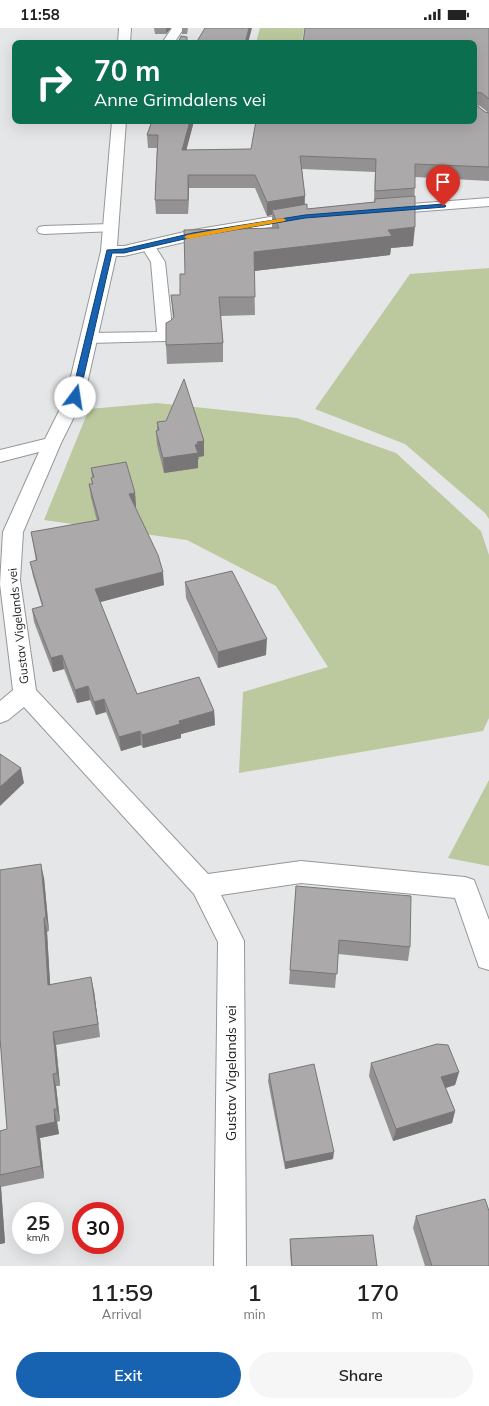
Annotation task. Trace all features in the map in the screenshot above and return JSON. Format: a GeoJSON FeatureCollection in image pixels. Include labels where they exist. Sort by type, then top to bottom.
{"type":"FeatureCollection","features":[{"type":"Feature","properties":{"kind":"street"},"geometry":{"type":"LineString","coordinates":[[124,40],[125,28]]}},
{"type":"Feature","properties":{"kind":"street"},"geometry":{"type":"LineString","coordinates":[[170,40],[178,28]]}},
{"type":"Feature","properties":{"kind":"street","name":"Gustav Vigelands vei"},"geometry":{"type":"LineString","coordinates":[[119,124],[109,251],[90,338],[75,397],[52,443],[13,532],[10,580],[25,693],[203,886],[231,941],[230,1266]]}},
{"type":"Feature","properties":{"kind":"street"},"geometry":{"type":"LineString","coordinates":[[374,211],[489,202]]}},
{"type":"Feature","properties":{"kind":"street"},"geometry":{"type":"LineString","coordinates":[[109,251],[124,251],[193,235],[313,216]]}},
{"type":"Feature","properties":{"kind":"street"},"geometry":{"type":"LineString","coordinates":[[0,456],[52,443]]}},
{"type":"Feature","properties":{"kind":"street"},"geometry":{"type":"LineString","coordinates":[[0,714],[25,693]]}},
{"type":"Feature","properties":{"kind":"street"},"geometry":{"type":"LineString","coordinates":[[203,886],[301,872],[465,888],[489,958]]}},
{"type":"Feature","properties":{"kind":"lane"},"geometry":{"type":"LineString","coordinates":[[44,230],[110,228]]}},
{"type":"Feature","properties":{"kind":"lane"},"geometry":{"type":"LineString","coordinates":[[90,338],[164,336],[158,262],[148,246]]}},
{"type":"Feature","properties":{"kind":"green space"},"geometry":{"type":"Polygon","coordinates":[[[260,28],[304,28],[302,40],[257,40],[260,28]]]}},
{"type":"Feature","properties":{"kind":"green space"},"geometry":{"type":"Polygon","coordinates":[[[489,268],[489,519],[485,513],[405,444],[315,409],[410,274],[489,268]]]}},
{"type":"Feature","properties":{"kind":"green space"},"geometry":{"type":"Polygon","coordinates":[[[157,403],[297,418],[396,453],[481,531],[489,555],[489,718],[483,731],[239,773],[243,692],[328,667],[276,586],[187,540],[44,520],[89,409],[157,403]]]}},
{"type":"Feature","properties":{"kind":"green space"},"geometry":{"type":"Polygon","coordinates":[[[489,780],[489,866],[448,858],[489,780]]]}},
{"type":"Feature","properties":{"kind":"building"},"geometry":{"type":"Polygon","coordinates":[[[205,28],[249,28],[246,40],[198,40],[205,28]]]}},
{"type":"Feature","properties":{"kind":"building"},"geometry":{"type":"Polygon","coordinates":[[[305,28],[489,28],[489,99],[482,93],[477,92],[477,40],[303,40],[305,28]]]}},
{"type":"Feature","properties":{"kind":"building"},"geometry":{"type":"Polygon","coordinates":[[[181,36],[187,37],[187,40],[179,40],[181,36]]]}},
{"type":"Feature","properties":{"kind":"building"},"geometry":{"type":"Polygon","coordinates":[[[477,106],[485,112],[489,113],[489,167],[415,164],[415,188],[375,191],[376,159],[300,156],[305,196],[267,202],[255,175],[188,175],[188,200],[155,200],[158,135],[147,135],[151,124],[189,124],[182,150],[251,149],[255,124],[477,124],[477,106]]]}},
{"type":"Feature","properties":{"kind":"building"},"geometry":{"type":"Polygon","coordinates":[[[415,196],[415,227],[388,230],[392,236],[254,252],[255,297],[219,297],[223,343],[166,345],[166,323],[174,317],[171,295],[180,295],[180,274],[185,274],[184,230],[279,228],[272,210],[307,204],[307,209],[375,202],[375,199],[415,196]]]}},
{"type":"Feature","properties":{"kind":"building"},"geometry":{"type":"Polygon","coordinates":[[[184,379],[204,441],[197,442],[198,444],[195,445],[198,453],[163,458],[156,431],[159,430],[157,422],[166,421],[184,379]]]}},
{"type":"Feature","properties":{"kind":"building"},"geometry":{"type":"Polygon","coordinates":[[[126,462],[135,493],[129,494],[158,555],[163,572],[95,589],[137,694],[199,677],[214,711],[179,721],[180,724],[142,735],[140,731],[119,737],[104,699],[94,702],[88,686],[75,690],[62,655],[51,658],[32,609],[43,606],[30,562],[37,560],[31,532],[99,520],[89,484],[93,484],[91,478],[94,477],[91,468],[126,462]]]}},
{"type":"Feature","properties":{"kind":"building"},"geometry":{"type":"Polygon","coordinates":[[[232,571],[267,639],[218,652],[185,582],[232,571]]]}},
{"type":"Feature","properties":{"kind":"building"},"geometry":{"type":"Polygon","coordinates":[[[0,754],[21,768],[0,787],[0,754]]]}},
{"type":"Feature","properties":{"kind":"building"},"geometry":{"type":"Polygon","coordinates":[[[41,864],[46,917],[44,918],[48,985],[91,977],[98,1024],[53,1032],[57,1073],[53,1074],[57,1109],[54,1109],[55,1122],[36,1126],[41,1166],[0,1175],[0,1131],[7,1129],[0,1038],[0,870],[41,864]]]}},
{"type":"Feature","properties":{"kind":"building"},"geometry":{"type":"Polygon","coordinates":[[[296,886],[411,896],[410,947],[339,940],[337,974],[290,970],[296,886]]]}},
{"type":"Feature","properties":{"kind":"building"},"geometry":{"type":"Polygon","coordinates":[[[437,1044],[448,1045],[459,1072],[441,1077],[455,1111],[396,1129],[371,1063],[437,1044]]]}},
{"type":"Feature","properties":{"kind":"building"},"geometry":{"type":"Polygon","coordinates":[[[314,1064],[334,1152],[285,1162],[269,1074],[314,1064]]]}},
{"type":"Feature","properties":{"kind":"building"},"geometry":{"type":"Polygon","coordinates":[[[485,1199],[489,1211],[489,1266],[432,1266],[416,1216],[485,1199]]]}},
{"type":"Feature","properties":{"kind":"building"},"geometry":{"type":"Polygon","coordinates":[[[373,1235],[377,1266],[292,1266],[290,1239],[373,1235]]]}},
{"type":"Feature","properties":{"kind":"slow traffic"},"geometry":{"type":"LineString","coordinates":[[187,237],[283,220]]}},
{"type":"Feature","properties":{"kind":"route"},"geometry":{"type":"LineString","coordinates":[[75,397],[109,251],[124,251],[193,235],[305,216],[443,206]]}}]}
